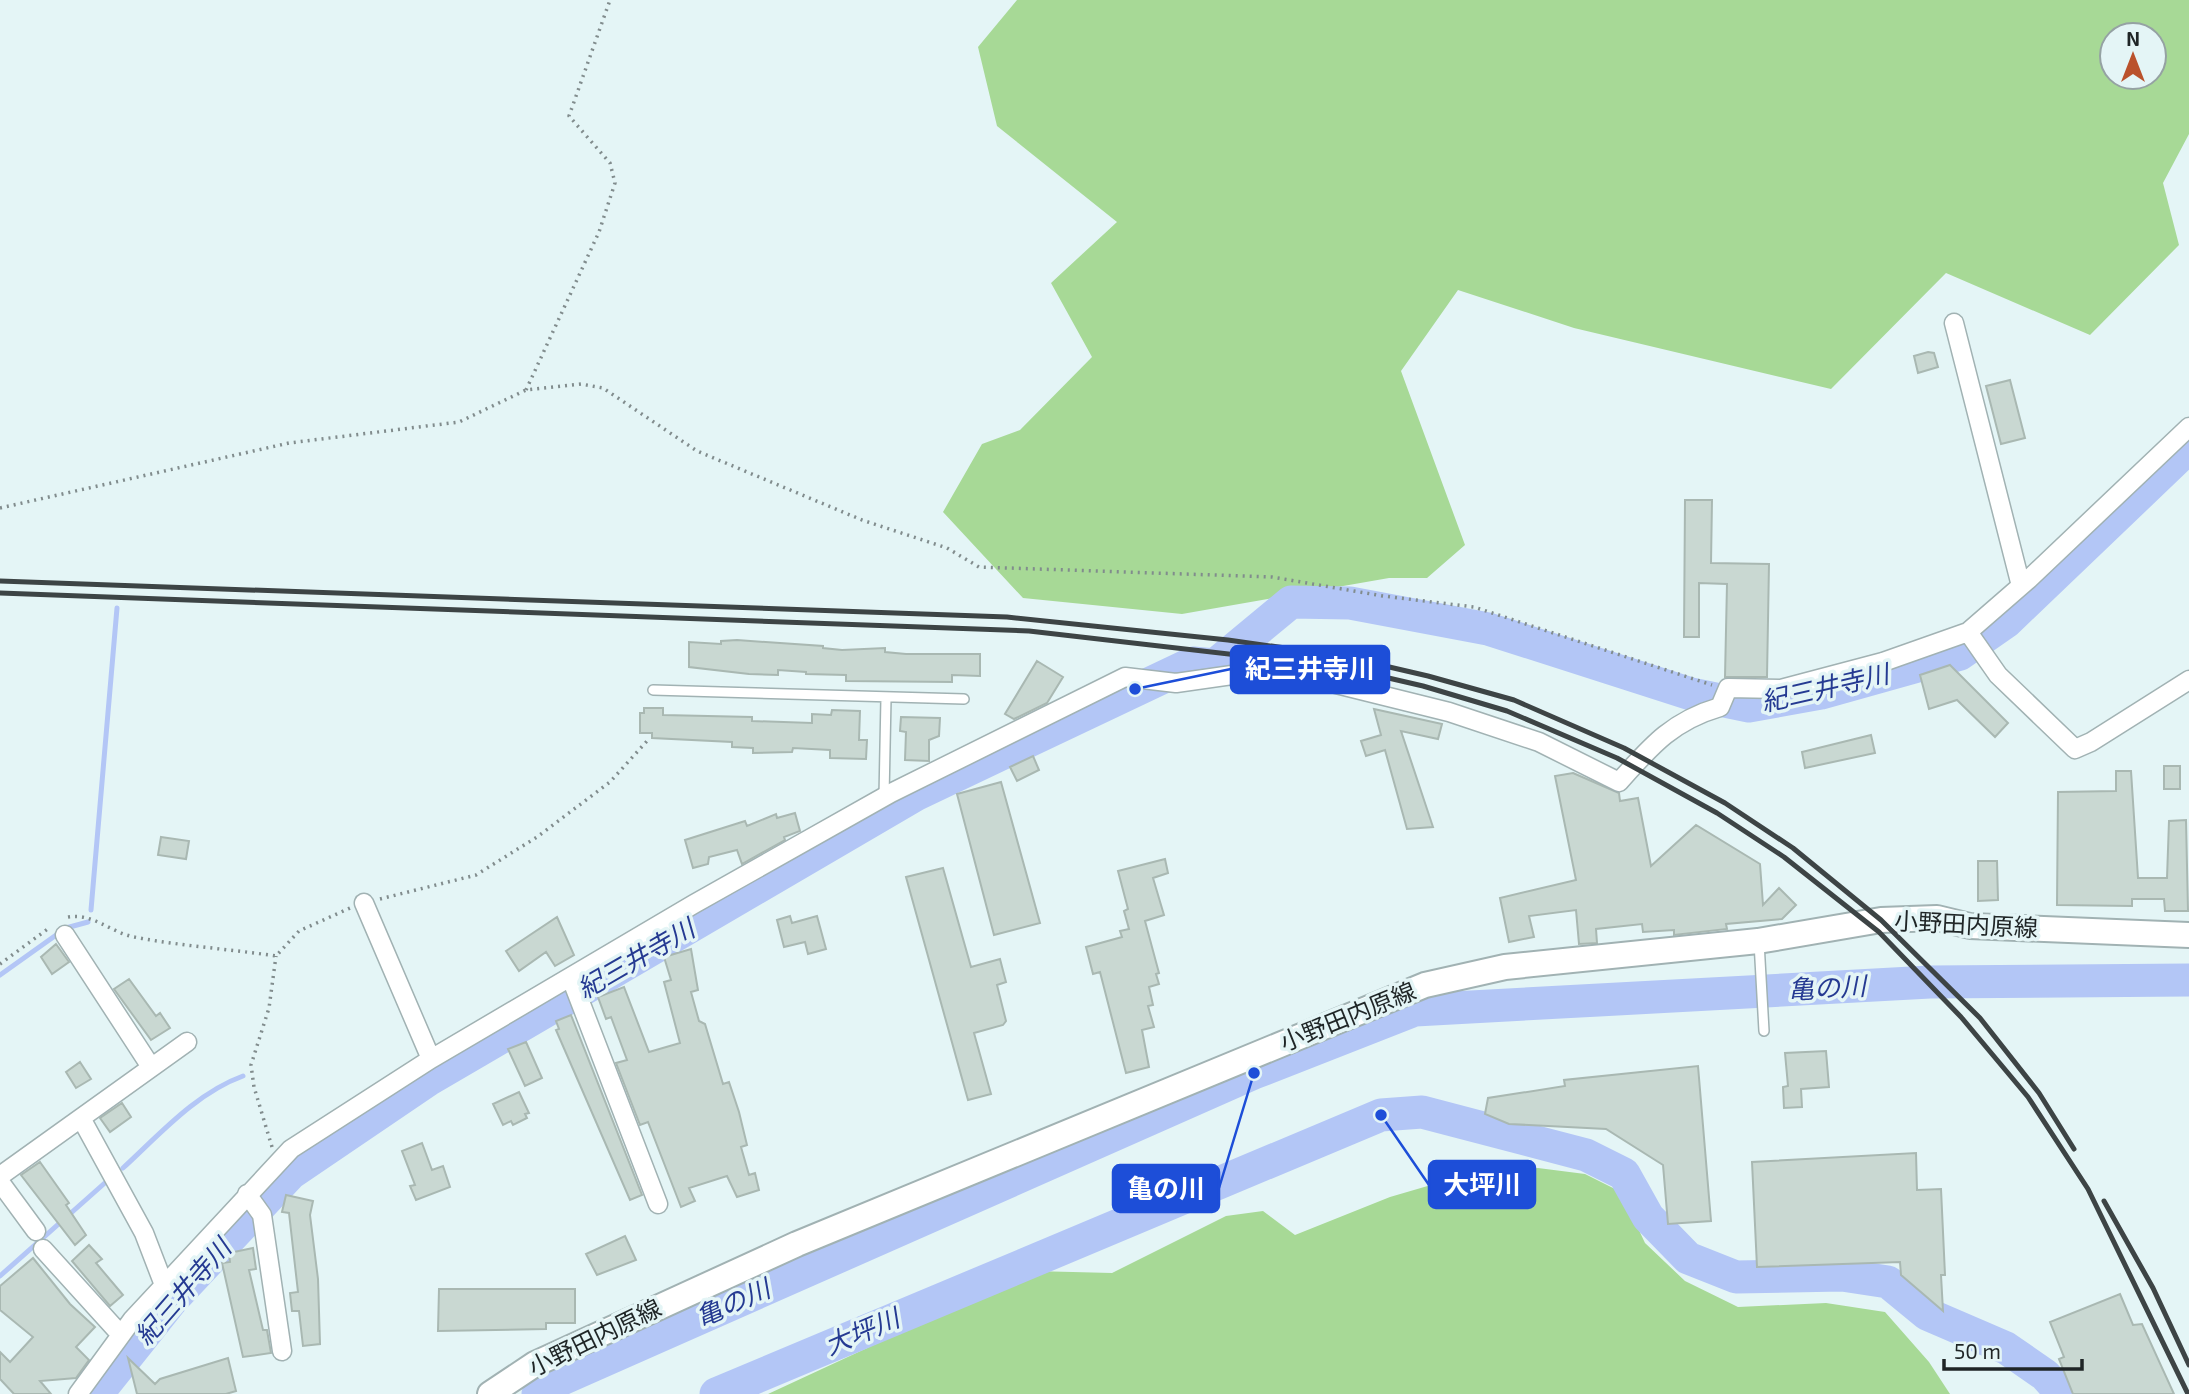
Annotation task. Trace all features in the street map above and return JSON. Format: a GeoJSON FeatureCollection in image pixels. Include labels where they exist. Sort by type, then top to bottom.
{"type":"FeatureCollection","features":[{"type":"Feature","properties":{"kind":"main road","name":"小野田内原線"},"geometry":{"type":"LineString","coordinates":[[490,1394],[535,1364],[797,1244],[1425,985],[1505,967],[1759,947],[1868,921],[1937,918],[1970,926],[2189,935]]}},
{"type":"Feature","properties":{"kind":"street"},"geometry":{"type":"LineString","coordinates":[[1954,323],[2021,586]]}},
{"type":"Feature","properties":{"kind":"street"},"geometry":{"type":"LineString","coordinates":[[78,1394],[121,1335],[164,1285],[254,1204],[276,1163],[291,1149],[431,1059],[575,989],[884,797],[1125,677],[1177,683],[1246,673],[1312,678],[1449,712],[1539,742],[1619,782],[1658,738],[1691,715],[1724,697],[1780,689],[1882,662],[1968,632],[2021,586],[2189,427]]}},
{"type":"Feature","properties":{"kind":"street"},"geometry":{"type":"LineString","coordinates":[[1968,632],[1998,675],[2076,749],[2091,743],[2189,680]]}},
{"type":"Feature","properties":{"kind":"street"},"geometry":{"type":"LineString","coordinates":[[363,903],[431,1059]]}},
{"type":"Feature","properties":{"kind":"street"},"geometry":{"type":"LineString","coordinates":[[65,935],[151,1067]]}},
{"type":"Feature","properties":{"kind":"street"},"geometry":{"type":"LineString","coordinates":[[575,989],[658,1204]]}},
{"type":"Feature","properties":{"kind":"street"},"geometry":{"type":"LineString","coordinates":[[0,1175],[187,1042]]}},
{"type":"Feature","properties":{"kind":"street"},"geometry":{"type":"LineString","coordinates":[[81,1118],[144,1234],[164,1285]]}},
{"type":"Feature","properties":{"kind":"street"},"geometry":{"type":"LineString","coordinates":[[0,1182],[36,1231]]}},
{"type":"Feature","properties":{"kind":"street"},"geometry":{"type":"LineString","coordinates":[[254,1204],[282,1351]]}},
{"type":"Feature","properties":{"kind":"street"},"geometry":{"type":"LineString","coordinates":[[43,1249],[121,1335]]}},
{"type":"Feature","properties":{"kind":"lane"},"geometry":{"type":"LineString","coordinates":[[653,690],[964,699]]}},
{"type":"Feature","properties":{"kind":"lane"},"geometry":{"type":"LineString","coordinates":[[884,797],[886,698]]}},
{"type":"Feature","properties":{"kind":"lane"},"geometry":{"type":"LineString","coordinates":[[1759,947],[1764,1031]]}},
{"type":"Feature","properties":{"kind":"path"},"geometry":{"type":"LineString","coordinates":[[526,390],[599,232],[615,183],[611,163],[569,116],[610,0]]}},
{"type":"Feature","properties":{"kind":"path"},"geometry":{"type":"LineString","coordinates":[[0,508],[289,443],[459,422],[526,390],[581,384],[603,388],[696,451],[862,520],[947,548],[979,567],[1272,577],[1474,607],[1692,681],[1724,697]]}},
{"type":"Feature","properties":{"kind":"path"},"geometry":{"type":"LineString","coordinates":[[276,1163],[254,1087],[251,1065],[267,1020],[276,956],[299,931],[363,903],[476,875],[537,836],[610,782],[647,741]]}},
{"type":"Feature","properties":{"kind":"path"},"geometry":{"type":"LineString","coordinates":[[0,964],[57,922],[81,916],[134,937],[276,956]]}},
{"type":"Feature","properties":{"kind":"green space"},"geometry":{"type":"Polygon","coordinates":[[[1017,0],[2189,0],[2189,134],[2163,183],[2179,245],[2090,335],[1946,273],[1831,389],[1574,328],[1458,290],[1401,371],[1465,545],[1427,578],[1389,578],[1182,614],[1023,598],[943,512],[982,444],[1020,430],[1092,357],[1051,283],[1117,222],[997,126],[978,47],[1017,0]]]}},
{"type":"Feature","properties":{"kind":"green space"},"geometry":{"type":"Polygon","coordinates":[[[1538,1168],[1585,1174],[1621,1192],[1645,1243],[1685,1281],[1738,1307],[1826,1303],[1885,1312],[1929,1362],[1950,1394],[768,1394],[1033,1271],[1112,1273],[1226,1216],[1263,1211],[1295,1235],[1390,1197],[1455,1178],[1538,1168]]]}},
{"type":"Feature","properties":{"kind":"building"},"geometry":{"type":"Polygon","coordinates":[[[1934,353],[1938,367],[1918,373],[1914,356],[1934,353]]]}},
{"type":"Feature","properties":{"kind":"building"},"geometry":{"type":"Polygon","coordinates":[[[2010,380],[2025,438],[2001,444],[1986,386],[2010,380]]]}},
{"type":"Feature","properties":{"kind":"building"},"geometry":{"type":"Polygon","coordinates":[[[1685,500],[1712,500],[1711,563],[1769,564],[1767,677],[1725,677],[1727,584],[1699,583],[1699,637],[1684,637],[1685,500]]]}},
{"type":"Feature","properties":{"kind":"building"},"geometry":{"type":"Polygon","coordinates":[[[721,641],[823,646],[842,650],[885,648],[885,652],[906,654],[980,654],[980,676],[952,675],[952,682],[846,681],[846,675],[778,670],[778,675],[749,674],[689,667],[689,642],[721,644],[721,641]]]}},
{"type":"Feature","properties":{"kind":"building"},"geometry":{"type":"Polygon","coordinates":[[[1037,661],[1063,677],[1047,703],[1014,719],[1005,714],[1037,661]]]}},
{"type":"Feature","properties":{"kind":"building"},"geometry":{"type":"Polygon","coordinates":[[[1950,665],[2008,723],[1995,737],[1957,700],[1929,709],[1920,675],[1950,665]]]}},
{"type":"Feature","properties":{"kind":"building"},"geometry":{"type":"Polygon","coordinates":[[[644,708],[663,708],[663,715],[752,717],[752,721],[812,723],[812,714],[831,715],[832,710],[860,711],[859,740],[867,740],[866,759],[830,758],[830,750],[793,748],[792,752],[753,753],[753,748],[732,747],[732,742],[652,738],[652,733],[640,733],[640,713],[644,713],[644,708]]]}},
{"type":"Feature","properties":{"kind":"building"},"geometry":{"type":"Polygon","coordinates":[[[1374,709],[1442,724],[1438,739],[1401,731],[1433,827],[1407,829],[1385,750],[1366,756],[1361,741],[1381,735],[1374,709]]]}},
{"type":"Feature","properties":{"kind":"building"},"geometry":{"type":"Polygon","coordinates":[[[901,717],[940,718],[939,736],[929,740],[929,761],[905,760],[906,732],[900,731],[901,717]]]}},
{"type":"Feature","properties":{"kind":"building"},"geometry":{"type":"Polygon","coordinates":[[[1871,735],[1875,753],[1805,768],[1802,752],[1871,735]]]}},
{"type":"Feature","properties":{"kind":"building"},"geometry":{"type":"Polygon","coordinates":[[[1033,756],[1039,770],[1017,781],[1010,767],[1033,756]]]}},
{"type":"Feature","properties":{"kind":"building"},"geometry":{"type":"Polygon","coordinates":[[[2164,766],[2180,766],[2180,789],[2164,789],[2164,766]]]}},
{"type":"Feature","properties":{"kind":"building"},"geometry":{"type":"Polygon","coordinates":[[[2116,771],[2131,771],[2138,878],[2167,878],[2169,821],[2186,820],[2188,911],[2165,911],[2164,899],[2132,899],[2132,906],[2057,905],[2058,792],[2116,791],[2116,771]]]}},
{"type":"Feature","properties":{"kind":"building"},"geometry":{"type":"Polygon","coordinates":[[[1573,773],[1619,793],[1620,801],[1638,798],[1651,866],[1696,825],[1760,864],[1763,905],[1779,888],[1796,905],[1782,919],[1726,924],[1727,929],[1674,935],[1674,930],[1643,932],[1642,924],[1596,929],[1597,943],[1579,944],[1576,910],[1529,916],[1534,937],[1509,942],[1500,898],[1576,880],[1555,776],[1573,773]]]}},
{"type":"Feature","properties":{"kind":"building"},"geometry":{"type":"Polygon","coordinates":[[[1001,782],[1040,923],[994,935],[957,794],[1001,782]]]}},
{"type":"Feature","properties":{"kind":"building"},"geometry":{"type":"Polygon","coordinates":[[[795,813],[800,831],[784,837],[785,840],[742,864],[737,850],[709,857],[708,864],[693,868],[685,840],[745,821],[747,826],[776,814],[777,818],[795,813]]]}},
{"type":"Feature","properties":{"kind":"building"},"geometry":{"type":"Polygon","coordinates":[[[161,837],[189,841],[186,859],[158,855],[161,837]]]}},
{"type":"Feature","properties":{"kind":"building"},"geometry":{"type":"Polygon","coordinates":[[[1165,859],[1168,873],[1153,878],[1164,915],[1145,921],[1159,973],[1156,974],[1159,984],[1149,987],[1153,1005],[1148,1006],[1154,1027],[1142,1030],[1149,1067],[1126,1073],[1100,972],[1093,974],[1086,947],[1122,937],[1120,931],[1129,929],[1124,911],[1128,909],[1118,871],[1165,859]]]}},
{"type":"Feature","properties":{"kind":"building"},"geometry":{"type":"Polygon","coordinates":[[[1978,861],[1997,861],[1998,900],[1978,901],[1978,861]]]}},
{"type":"Feature","properties":{"kind":"building"},"geometry":{"type":"Polygon","coordinates":[[[943,868],[971,967],[1000,959],[1006,982],[997,985],[1006,1021],[1003,1025],[974,1033],[991,1094],[968,1100],[906,877],[943,868]]]}},
{"type":"Feature","properties":{"kind":"building"},"geometry":{"type":"Polygon","coordinates":[[[790,916],[792,923],[817,916],[826,949],[808,954],[805,942],[784,947],[777,920],[790,916]]]}},
{"type":"Feature","properties":{"kind":"building"},"geometry":{"type":"Polygon","coordinates":[[[557,917],[574,955],[555,966],[546,952],[519,971],[506,951],[557,917]]]}},
{"type":"Feature","properties":{"kind":"building"},"geometry":{"type":"Polygon","coordinates":[[[56,944],[69,962],[52,974],[41,957],[56,944]]]}},
{"type":"Feature","properties":{"kind":"building"},"geometry":{"type":"Polygon","coordinates":[[[691,949],[698,990],[691,992],[699,1021],[705,1024],[723,1084],[729,1082],[747,1145],[741,1147],[749,1175],[755,1173],[759,1190],[737,1197],[727,1176],[689,1188],[695,1201],[681,1207],[648,1122],[640,1125],[616,1063],[627,1060],[611,1017],[606,1019],[598,997],[624,987],[649,1052],[680,1043],[664,982],[671,980],[664,957],[691,949]]]}},
{"type":"Feature","properties":{"kind":"building"},"geometry":{"type":"Polygon","coordinates":[[[129,979],[156,1016],[160,1013],[170,1028],[151,1040],[114,989],[129,979]]]}},
{"type":"Feature","properties":{"kind":"building"},"geometry":{"type":"Polygon","coordinates":[[[571,1015],[642,1195],[630,1200],[556,1030],[559,1029],[556,1021],[571,1015]]]}},
{"type":"Feature","properties":{"kind":"building"},"geometry":{"type":"Polygon","coordinates":[[[526,1042],[542,1078],[525,1086],[508,1049],[526,1042]]]}},
{"type":"Feature","properties":{"kind":"building"},"geometry":{"type":"Polygon","coordinates":[[[1826,1051],[1829,1087],[1801,1089],[1802,1107],[1784,1108],[1783,1087],[1788,1086],[1785,1053],[1826,1051]]]}},
{"type":"Feature","properties":{"kind":"building"},"geometry":{"type":"Polygon","coordinates":[[[80,1062],[91,1079],[76,1088],[66,1072],[80,1062]]]}},
{"type":"Feature","properties":{"kind":"building"},"geometry":{"type":"Polygon","coordinates":[[[1698,1066],[1711,1221],[1668,1224],[1663,1165],[1606,1129],[1509,1124],[1485,1114],[1488,1098],[1565,1086],[1564,1080],[1698,1066]]]}},
{"type":"Feature","properties":{"kind":"building"},"geometry":{"type":"Polygon","coordinates":[[[519,1092],[529,1113],[525,1114],[527,1118],[513,1125],[511,1121],[503,1125],[493,1104],[519,1092]]]}},
{"type":"Feature","properties":{"kind":"building"},"geometry":{"type":"Polygon","coordinates":[[[122,1103],[131,1117],[110,1132],[100,1118],[122,1103]]]}},
{"type":"Feature","properties":{"kind":"building"},"geometry":{"type":"Polygon","coordinates":[[[422,1143],[432,1170],[443,1166],[450,1187],[416,1200],[410,1186],[415,1185],[402,1151],[422,1143]]]}},
{"type":"Feature","properties":{"kind":"building"},"geometry":{"type":"Polygon","coordinates":[[[1916,1153],[1917,1190],[1941,1189],[1945,1275],[1941,1275],[1943,1311],[1901,1275],[1900,1262],[1757,1267],[1752,1162],[1916,1153]]]}},
{"type":"Feature","properties":{"kind":"building"},"geometry":{"type":"Polygon","coordinates":[[[40,1162],[69,1203],[66,1205],[86,1235],[75,1245],[21,1175],[40,1162]]]}},
{"type":"Feature","properties":{"kind":"building"},"geometry":{"type":"Polygon","coordinates":[[[286,1195],[313,1201],[310,1215],[318,1279],[320,1344],[303,1346],[299,1311],[292,1311],[290,1293],[298,1292],[289,1213],[282,1212],[286,1195]]]}},
{"type":"Feature","properties":{"kind":"building"},"geometry":{"type":"Polygon","coordinates":[[[625,1236],[636,1260],[597,1275],[586,1254],[625,1236]]]}},
{"type":"Feature","properties":{"kind":"building"},"geometry":{"type":"Polygon","coordinates":[[[89,1245],[102,1259],[96,1263],[123,1295],[110,1306],[72,1261],[89,1245]]]}},
{"type":"Feature","properties":{"kind":"building"},"geometry":{"type":"Polygon","coordinates":[[[253,1248],[256,1269],[249,1270],[271,1353],[243,1357],[222,1263],[230,1262],[229,1253],[253,1248]]]}},
{"type":"Feature","properties":{"kind":"building"},"geometry":{"type":"Polygon","coordinates":[[[33,1258],[70,1304],[95,1327],[76,1347],[89,1360],[76,1378],[40,1381],[51,1394],[14,1394],[0,1379],[0,1352],[10,1362],[33,1337],[0,1310],[0,1286],[33,1258]]]}},
{"type":"Feature","properties":{"kind":"building"},"geometry":{"type":"Polygon","coordinates":[[[439,1289],[575,1289],[575,1323],[546,1323],[546,1329],[438,1331],[439,1289]]]}},
{"type":"Feature","properties":{"kind":"building"},"geometry":{"type":"Polygon","coordinates":[[[2120,1294],[2133,1325],[2142,1324],[2174,1394],[2073,1394],[2059,1359],[2064,1357],[2050,1322],[2120,1294]]]}},
{"type":"Feature","properties":{"kind":"building"},"geometry":{"type":"Polygon","coordinates":[[[128,1358],[155,1384],[160,1379],[228,1358],[236,1391],[226,1394],[137,1394],[128,1358]]]}},
{"type":"Feature","properties":{"kind":"waterway","name":"紀三井寺川"},"geometry":{"type":"LineString","coordinates":[[97,1394],[172,1300],[291,1173],[428,1080],[917,794],[1193,663],[1215,665],[1291,602],[1350,603],[1488,629],[1691,694],[1749,706],[1821,693],[1960,654],[2006,622],[2189,447]]}},
{"type":"Feature","properties":{"kind":"waterway"},"geometry":{"type":"LineString","coordinates":[[91,910],[117,608]]}},
{"type":"Feature","properties":{"kind":"waterway"},"geometry":{"type":"LineString","coordinates":[[0,975],[66,928],[88,922]]}},
{"type":"Feature","properties":{"kind":"waterway","name":"亀の川"},"geometry":{"type":"LineString","coordinates":[[538,1394],[562,1379],[1254,1073],[1415,1010],[1930,982],[2189,980]]}},
{"type":"Feature","properties":{"kind":"waterway"},"geometry":{"type":"LineString","coordinates":[[123,1168],[194,1104],[226,1083],[243,1076]]}},
{"type":"Feature","properties":{"kind":"waterway","name":"大坪川"},"geometry":{"type":"LineString","coordinates":[[716,1394],[1381,1115],[1422,1112],[1586,1155],[1624,1174],[1648,1217],[1688,1258],[1736,1277],[1842,1275],[1888,1282],[1927,1314],[2006,1348],[2045,1375],[2062,1394]]}},
{"type":"Feature","properties":{"kind":"waterway"},"geometry":{"type":"LineString","coordinates":[[0,1276],[107,1181]]}},
{"type":"Feature","properties":{"kind":"railway"},"geometry":{"type":"LineString","coordinates":[[0,581],[1007,617],[1228,640],[1342,656],[1428,676],[1514,700],[1624,748],[1725,803],[1793,848],[1881,920],[1980,1018],[2039,1093],[2074,1149]]}},
{"type":"Feature","properties":{"kind":"railway"},"geometry":{"type":"LineString","coordinates":[[0,593],[1029,631],[1341,667],[1423,686],[1507,711],[1617,758],[1717,813],[1784,857],[1879,932],[1961,1017],[2028,1097],[2088,1189],[2188,1394]]}},
{"type":"Feature","properties":{"kind":"railway"},"geometry":{"type":"LineString","coordinates":[[2104,1201],[2153,1288],[2189,1365]]}},
{"type":"Feature","properties":{"kind":"place","name":"紀三井寺川"},"geometry":{"type":"Point","coordinates":[1135,689]}},
{"type":"Feature","properties":{"kind":"place","name":"亀の川"},"geometry":{"type":"Point","coordinates":[1254,1073]}},
{"type":"Feature","properties":{"kind":"place","name":"大坪川"},"geometry":{"type":"Point","coordinates":[1381,1115]}}]}
